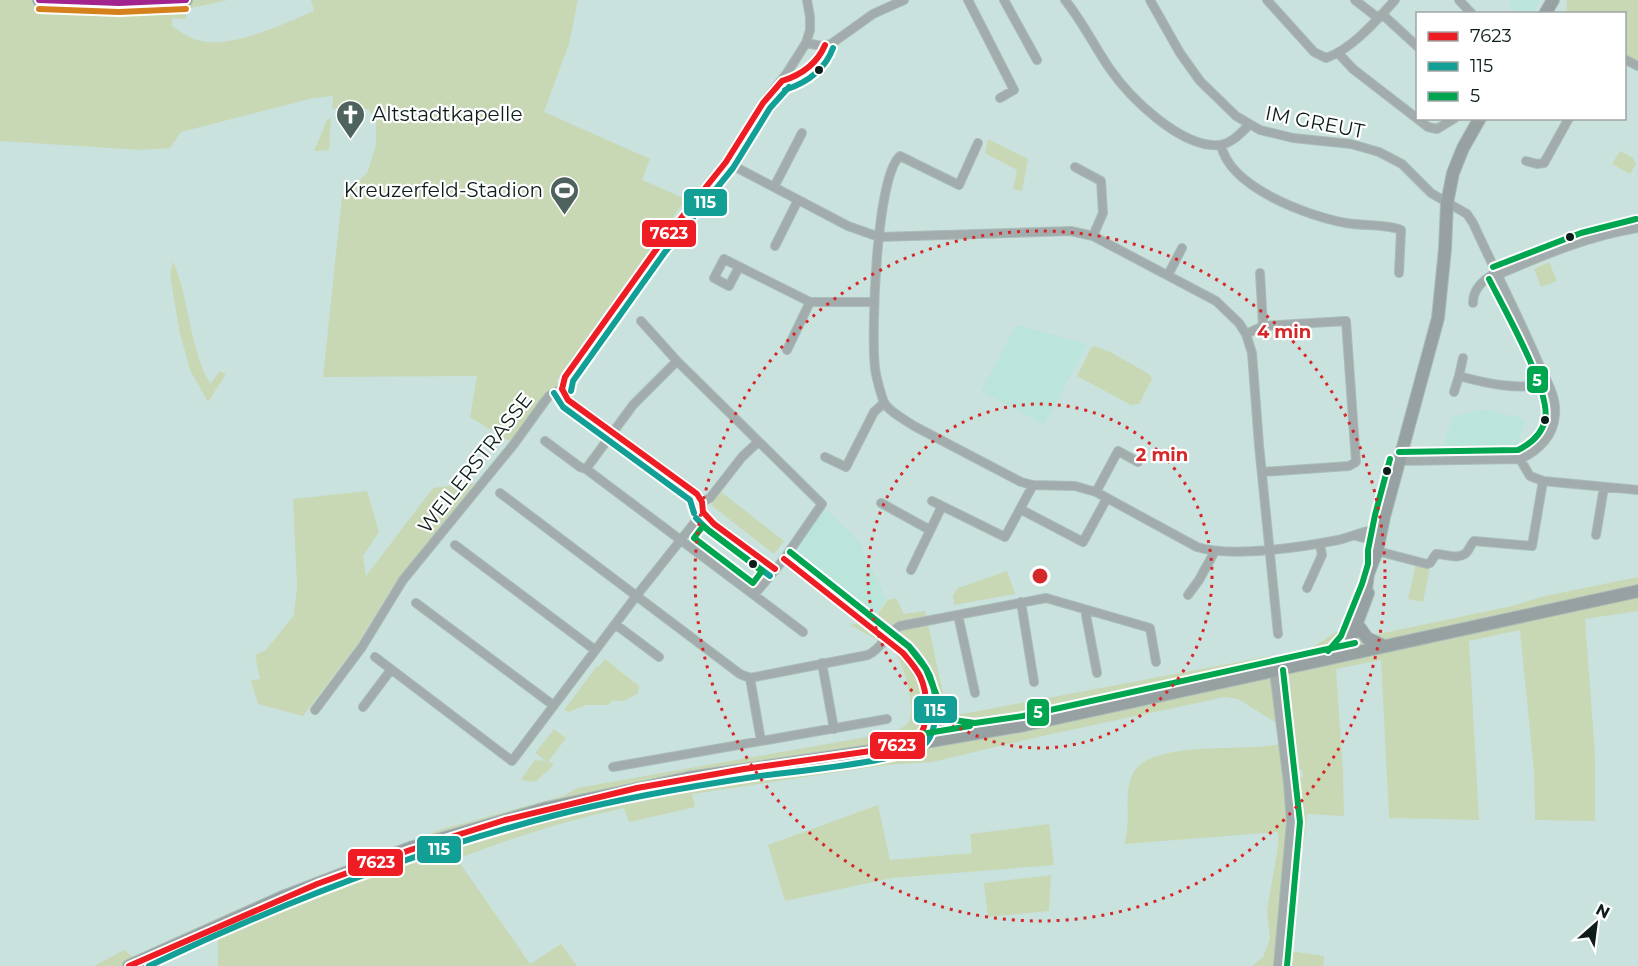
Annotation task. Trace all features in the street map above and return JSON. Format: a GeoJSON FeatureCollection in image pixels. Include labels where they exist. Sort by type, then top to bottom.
{"type":"FeatureCollection","features":[{"type":"Feature","properties":{"kind":"main road"},"geometry":{"type":"LineString","coordinates":[[39,0],[119,3],[186,0]]}},
{"type":"Feature","properties":{"kind":"main road"},"geometry":{"type":"LineString","coordinates":[[1356,652],[1358,626],[1368,574],[1379,541],[1438,318],[1447,203],[1458,161],[1479,120]]}},
{"type":"Feature","properties":{"kind":"main road"},"geometry":{"type":"LineString","coordinates":[[129,966],[285,896],[410,848],[504,819],[593,797],[679,780],[982,733],[1638,591]]}},
{"type":"Feature","properties":{"kind":"main road"},"geometry":{"type":"LineString","coordinates":[[1358,626],[1367,638],[1385,646]]}},
{"type":"Feature","properties":{"kind":"main road"},"geometry":{"type":"LineString","coordinates":[[1335,657],[1344,648],[1358,626]]}},
{"type":"Feature","properties":{"kind":"street"},"geometry":{"type":"LineString","coordinates":[[807,0],[810,30],[807,43],[822,46],[831,44],[873,14],[904,0]]}},
{"type":"Feature","properties":{"kind":"street"},"geometry":{"type":"LineString","coordinates":[[968,0],[1014,90],[1000,98]]}},
{"type":"Feature","properties":{"kind":"street"},"geometry":{"type":"LineString","coordinates":[[1004,0],[1037,60]]}},
{"type":"Feature","properties":{"kind":"street"},"geometry":{"type":"LineString","coordinates":[[1065,0],[1081,19],[1093,44],[1111,71],[1134,98],[1171,128],[1190,138],[1221,145],[1232,140],[1249,125]]}},
{"type":"Feature","properties":{"kind":"street","name":"IM GREUT"},"geometry":{"type":"LineString","coordinates":[[1150,0],[1171,38],[1200,81],[1221,104],[1249,125],[1293,138],[1350,144],[1379,152],[1402,164],[1431,193],[1467,214],[1554,397],[1556,413],[1552,429],[1542,445],[1520,459]]}},
{"type":"Feature","properties":{"kind":"street"},"geometry":{"type":"LineString","coordinates":[[1267,0],[1314,52],[1326,58],[1339,54],[1395,0]]}},
{"type":"Feature","properties":{"kind":"street"},"geometry":{"type":"LineString","coordinates":[[1355,0],[1380,16],[1416,45]]}},
{"type":"Feature","properties":{"kind":"street","name":"WEILERSTRASSE"},"geometry":{"type":"LineString","coordinates":[[315,710],[362,647],[403,580],[514,444],[549,396],[562,389],[566,377],[620,299],[726,162],[763,103],[782,81],[807,43]]}},
{"type":"Feature","properties":{"kind":"street"},"geometry":{"type":"LineString","coordinates":[[1339,54],[1353,69],[1416,118]]}},
{"type":"Feature","properties":{"kind":"street"},"geometry":{"type":"LineString","coordinates":[[1419,120],[1428,127],[1437,129],[1452,120]]}},
{"type":"Feature","properties":{"kind":"street"},"geometry":{"type":"LineString","coordinates":[[1526,161],[1544,163],[1568,120]]}},
{"type":"Feature","properties":{"kind":"street"},"geometry":{"type":"LineString","coordinates":[[774,187],[802,133]]}},
{"type":"Feature","properties":{"kind":"street"},"geometry":{"type":"LineString","coordinates":[[978,144],[959,185],[908,159],[898,157],[889,177],[879,237],[874,302],[875,369],[884,403],[914,426],[1021,482],[1033,485],[1075,486],[1096,492],[1197,547],[1215,552],[1320,544],[1356,536],[1375,528],[1379,541]]}},
{"type":"Feature","properties":{"kind":"street"},"geometry":{"type":"LineString","coordinates":[[1221,145],[1227,160],[1243,177],[1261,192],[1289,206],[1344,223],[1393,227],[1401,230],[1399,273]]}},
{"type":"Feature","properties":{"kind":"street"},"geometry":{"type":"LineString","coordinates":[[726,162],[848,226],[879,237],[1071,231],[1093,236],[1216,301],[1239,323],[1252,353],[1278,634]]}},
{"type":"Feature","properties":{"kind":"street"},"geometry":{"type":"LineString","coordinates":[[1075,167],[1101,181],[1103,213],[1093,236]]}},
{"type":"Feature","properties":{"kind":"street"},"geometry":{"type":"LineString","coordinates":[[775,246],[798,200]]}},
{"type":"Feature","properties":{"kind":"street"},"geometry":{"type":"LineString","coordinates":[[1473,303],[1474,295],[1483,280],[1584,239],[1608,232],[1638,228]]}},
{"type":"Feature","properties":{"kind":"street"},"geometry":{"type":"LineString","coordinates":[[1168,275],[1182,248]]}},
{"type":"Feature","properties":{"kind":"street"},"geometry":{"type":"LineString","coordinates":[[739,267],[810,302],[874,302]]}},
{"type":"Feature","properties":{"kind":"street"},"geometry":{"type":"LineString","coordinates":[[1260,273],[1263,326]]}},
{"type":"Feature","properties":{"kind":"street"},"geometry":{"type":"LineString","coordinates":[[787,350],[810,302]]}},
{"type":"Feature","properties":{"kind":"street"},"geometry":{"type":"LineString","coordinates":[[641,321],[677,361],[822,504],[754,595]]}},
{"type":"Feature","properties":{"kind":"street"},"geometry":{"type":"LineString","coordinates":[[1245,334],[1263,326],[1346,321],[1356,462],[1349,466],[1262,472]]}},
{"type":"Feature","properties":{"kind":"street"},"geometry":{"type":"LineString","coordinates":[[1454,392],[1463,358]]}},
{"type":"Feature","properties":{"kind":"street"},"geometry":{"type":"LineString","coordinates":[[586,469],[633,405],[677,361]]}},
{"type":"Feature","properties":{"kind":"street"},"geometry":{"type":"LineString","coordinates":[[1459,376],[1511,387],[1530,388],[1547,384]]}},
{"type":"Feature","properties":{"kind":"street"},"geometry":{"type":"LineString","coordinates":[[562,389],[568,400],[697,494],[714,524],[775,569]]}},
{"type":"Feature","properties":{"kind":"street"},"geometry":{"type":"LineString","coordinates":[[825,457],[846,467],[874,412],[884,403]]}},
{"type":"Feature","properties":{"kind":"street"},"geometry":{"type":"LineString","coordinates":[[545,441],[681,539],[803,632]]}},
{"type":"Feature","properties":{"kind":"street"},"geometry":{"type":"LineString","coordinates":[[375,657],[390,671],[512,761],[703,507],[742,457],[758,442]]}},
{"type":"Feature","properties":{"kind":"street"},"geometry":{"type":"LineString","coordinates":[[1096,492],[1118,451],[1138,462]]}},
{"type":"Feature","properties":{"kind":"street"},"geometry":{"type":"LineString","coordinates":[[1399,461],[1520,459],[1530,476],[1543,481],[1638,490]]}},
{"type":"Feature","properties":{"kind":"street"},"geometry":{"type":"LineString","coordinates":[[1356,536],[1379,541],[1427,564],[1437,554],[1458,557],[1463,555],[1467,553],[1474,541],[1532,546],[1543,481]]}},
{"type":"Feature","properties":{"kind":"street"},"geometry":{"type":"LineString","coordinates":[[932,501],[1005,537],[1033,485]]}},
{"type":"Feature","properties":{"kind":"street"},"geometry":{"type":"LineString","coordinates":[[1596,535],[1604,487]]}},
{"type":"Feature","properties":{"kind":"street"},"geometry":{"type":"LineString","coordinates":[[500,493],[740,674],[750,678],[869,654],[900,626],[1046,598],[1150,628],[1156,662]]}},
{"type":"Feature","properties":{"kind":"street"},"geometry":{"type":"LineString","coordinates":[[1020,509],[1083,542],[1107,498]]}},
{"type":"Feature","properties":{"kind":"street"},"geometry":{"type":"LineString","coordinates":[[881,503],[930,530]]}},
{"type":"Feature","properties":{"kind":"street"},"geometry":{"type":"LineString","coordinates":[[911,570],[942,506]]}},
{"type":"Feature","properties":{"kind":"street"},"geometry":{"type":"LineString","coordinates":[[1307,588],[1322,555],[1320,544]]}},
{"type":"Feature","properties":{"kind":"street"},"geometry":{"type":"LineString","coordinates":[[455,545],[595,650]]}},
{"type":"Feature","properties":{"kind":"street"},"geometry":{"type":"LineString","coordinates":[[1188,596],[1200,580],[1215,552]]}},
{"type":"Feature","properties":{"kind":"street"},"geometry":{"type":"LineString","coordinates":[[783,559],[903,653],[918,673],[937,717],[938,729],[935,741]]}},
{"type":"Feature","properties":{"kind":"street"},"geometry":{"type":"LineString","coordinates":[[1021,602],[1034,682]]}},
{"type":"Feature","properties":{"kind":"street"},"geometry":{"type":"LineString","coordinates":[[416,603],[553,705]]}},
{"type":"Feature","properties":{"kind":"street"},"geometry":{"type":"LineString","coordinates":[[1085,610],[1097,673]]}},
{"type":"Feature","properties":{"kind":"street"},"geometry":{"type":"LineString","coordinates":[[958,615],[975,693]]}},
{"type":"Feature","properties":{"kind":"street"},"geometry":{"type":"LineString","coordinates":[[615,624],[659,657]]}},
{"type":"Feature","properties":{"kind":"street"},"geometry":{"type":"LineString","coordinates":[[822,663],[834,729]]}},
{"type":"Feature","properties":{"kind":"street"},"geometry":{"type":"LineString","coordinates":[[363,707],[390,671]]}},
{"type":"Feature","properties":{"kind":"street"},"geometry":{"type":"LineString","coordinates":[[1274,671],[1291,822],[1278,966]]}},
{"type":"Feature","properties":{"kind":"street"},"geometry":{"type":"LineString","coordinates":[[750,678],[761,741]]}},
{"type":"Feature","properties":{"kind":"street"},"geometry":{"type":"LineString","coordinates":[[898,747],[917,740],[922,735],[925,692]]}},
{"type":"Feature","properties":{"kind":"street"},"geometry":{"type":"LineString","coordinates":[[925,717],[929,734],[935,741]]}},
{"type":"Feature","properties":{"kind":"street"},"geometry":{"type":"LineString","coordinates":[[937,717],[952,729],[982,733]]}},
{"type":"Feature","properties":{"kind":"street"},"geometry":{"type":"LineString","coordinates":[[613,767],[887,719]]}},
{"type":"Feature","properties":{"kind":"shaded area"},"geometry":{"type":"Polygon","coordinates":[[[0,0],[228,0],[186,9],[186,19],[172,18],[172,26],[194,39],[225,42],[256,34],[314,11],[311,0],[578,0],[569,44],[544,112],[650,159],[642,180],[686,199],[558,378],[557,382],[562,389],[549,396],[514,444],[470,417],[477,376],[323,377],[342,197],[367,173],[376,146],[376,120],[368,109],[332,109],[333,96],[313,98],[181,132],[170,148],[142,150],[0,141],[0,0]]]}},
{"type":"Feature","properties":{"kind":"shaded area"},"geometry":{"type":"Polygon","coordinates":[[[1512,0],[1540,0],[1533,12],[1518,12],[1509,6],[1512,0]]]}},
{"type":"Feature","properties":{"kind":"shaded area"},"geometry":{"type":"Polygon","coordinates":[[[1567,0],[1638,0],[1638,61],[1626,55],[1626,12],[1566,12],[1567,0]]]}},
{"type":"Feature","properties":{"kind":"shaded area"},"geometry":{"type":"Polygon","coordinates":[[[331,118],[329,150],[314,151],[327,120],[331,118]]]}},
{"type":"Feature","properties":{"kind":"shaded area"},"geometry":{"type":"Polygon","coordinates":[[[988,139],[1028,159],[1022,191],[1013,189],[1017,170],[985,153],[988,139]]]}},
{"type":"Feature","properties":{"kind":"shaded area"},"geometry":{"type":"Polygon","coordinates":[[[1620,151],[1633,158],[1636,164],[1630,174],[1612,164],[1620,151]]]}},
{"type":"Feature","properties":{"kind":"shaded area"},"geometry":{"type":"Polygon","coordinates":[[[173,261],[179,276],[198,354],[210,384],[220,371],[226,374],[208,402],[190,370],[180,334],[170,275],[173,261]]]}},
{"type":"Feature","properties":{"kind":"shaded area"},"geometry":{"type":"Polygon","coordinates":[[[1549,262],[1557,281],[1541,287],[1534,269],[1549,262]]]}},
{"type":"Feature","properties":{"kind":"shaded area"},"geometry":{"type":"Polygon","coordinates":[[[1016,325],[1087,344],[1044,425],[981,391],[1016,325]]]}},
{"type":"Feature","properties":{"kind":"shaded area"},"geometry":{"type":"Polygon","coordinates":[[[1094,346],[1112,353],[1149,374],[1152,379],[1139,404],[1131,405],[1077,376],[1094,346]]]}},
{"type":"Feature","properties":{"kind":"shaded area"},"geometry":{"type":"Polygon","coordinates":[[[1483,409],[1525,419],[1516,455],[1441,455],[1452,417],[1483,409]]]}},
{"type":"Feature","properties":{"kind":"shaded area"},"geometry":{"type":"Polygon","coordinates":[[[475,483],[392,588],[357,645],[303,716],[258,704],[251,680],[260,679],[255,655],[266,650],[294,615],[297,586],[293,499],[367,491],[379,532],[363,556],[366,576],[433,488],[475,483]]]}},
{"type":"Feature","properties":{"kind":"shaded area"},"geometry":{"type":"Polygon","coordinates":[[[721,492],[784,541],[774,554],[711,505],[721,492]]]}},
{"type":"Feature","properties":{"kind":"shaded area"},"geometry":{"type":"Polygon","coordinates":[[[825,509],[857,539],[887,600],[872,619],[794,561],[796,549],[825,509]]]}},
{"type":"Feature","properties":{"kind":"shaded area"},"geometry":{"type":"Polygon","coordinates":[[[1416,564],[1430,568],[1423,602],[1408,599],[1416,564]]]}},
{"type":"Feature","properties":{"kind":"shaded area"},"geometry":{"type":"Polygon","coordinates":[[[1007,571],[1015,594],[954,605],[953,595],[958,588],[1007,571]]]}},
{"type":"Feature","properties":{"kind":"shaded area"},"geometry":{"type":"Polygon","coordinates":[[[1638,577],[1638,611],[1585,619],[1595,755],[1595,821],[1535,820],[1534,771],[1520,630],[1469,641],[1479,820],[1389,818],[1381,660],[1336,669],[1344,816],[1307,814],[1303,848],[1296,856],[1297,823],[1294,778],[1303,777],[1302,770],[1293,770],[1288,719],[1275,722],[1238,699],[1225,697],[932,762],[886,765],[692,794],[695,807],[629,822],[624,808],[540,830],[457,859],[530,964],[561,944],[577,966],[218,966],[218,938],[159,966],[94,966],[124,950],[133,957],[291,887],[442,829],[563,796],[577,788],[897,730],[905,726],[911,715],[908,686],[902,666],[895,653],[887,646],[850,625],[873,620],[888,600],[896,598],[904,614],[925,611],[945,702],[952,712],[963,714],[1270,656],[1298,657],[1345,626],[1353,616],[1374,635],[1638,577]]]}},
{"type":"Feature","properties":{"kind":"shaded area"},"geometry":{"type":"Polygon","coordinates":[[[605,659],[639,686],[638,693],[622,701],[612,700],[609,705],[586,705],[569,712],[564,710],[597,666],[599,667],[605,659]]]}},
{"type":"Feature","properties":{"kind":"shaded area"},"geometry":{"type":"Polygon","coordinates":[[[554,729],[566,738],[548,762],[553,763],[552,767],[535,782],[521,780],[535,760],[546,761],[535,753],[554,729]]]}},
{"type":"Feature","properties":{"kind":"shaded area"},"geometry":{"type":"Polygon","coordinates":[[[1282,744],[1291,822],[1283,923],[1289,951],[1324,956],[1323,966],[1252,966],[1263,957],[1270,939],[1267,910],[1278,847],[1278,832],[1124,844],[1129,783],[1140,765],[1152,758],[1187,750],[1282,744]]]}},
{"type":"Feature","properties":{"kind":"shaded area"},"geometry":{"type":"Polygon","coordinates":[[[878,805],[890,860],[972,853],[970,834],[1049,824],[1054,865],[892,878],[785,901],[768,845],[878,805]]]}},
{"type":"Feature","properties":{"kind":"shaded area"},"geometry":{"type":"Polygon","coordinates":[[[1051,875],[1049,911],[988,917],[984,883],[1051,875]]]}},
{"type":"Feature","properties":{"kind":"transit line"},"geometry":{"type":"LineString","coordinates":[[39,0],[119,3],[186,0]]}},
{"type":"Feature","properties":{"kind":"transit line"},"geometry":{"type":"LineString","coordinates":[[39,9],[119,12],[186,9]]}},
{"type":"Feature","properties":{"kind":"transit line","name":"7623"},"geometry":{"type":"LineString","coordinates":[[782,81],[808,68],[818,58],[825,45]]}},
{"type":"Feature","properties":{"kind":"transit line","name":"115"},"geometry":{"type":"LineString","coordinates":[[785,90],[814,75],[830,56],[833,48]]}},
{"type":"Feature","properties":{"kind":"transit line","name":"7623"},"geometry":{"type":"LineString","coordinates":[[562,389],[565,377],[658,247],[726,162],[763,103],[782,81]]}},
{"type":"Feature","properties":{"kind":"transit line","name":"115"},"geometry":{"type":"LineString","coordinates":[[571,391],[573,381],[665,252],[733,168],[770,108],[789,87]]}},
{"type":"Feature","properties":{"kind":"transit line","name":"5"},"geometry":{"type":"LineString","coordinates":[[1493,267],[1581,233],[1636,219]]}},
{"type":"Feature","properties":{"kind":"transit line","name":"5"},"geometry":{"type":"LineString","coordinates":[[1399,452],[1518,450],[1531,442],[1541,430],[1545,420],[1541,390],[1525,350],[1489,279]]}},
{"type":"Feature","properties":{"kind":"transit line","name":"7623"},"geometry":{"type":"LineString","coordinates":[[562,389],[568,400],[697,494],[702,502],[703,512]]}},
{"type":"Feature","properties":{"kind":"transit line","name":"115"},"geometry":{"type":"LineString","coordinates":[[554,393],[563,407],[690,500],[694,513]]}},
{"type":"Feature","properties":{"kind":"transit line","name":"5"},"geometry":{"type":"LineString","coordinates":[[1328,651],[1341,636],[1362,584],[1368,564],[1368,550],[1375,515],[1390,459]]}},
{"type":"Feature","properties":{"kind":"transit line","name":"7623"},"geometry":{"type":"LineString","coordinates":[[703,512],[714,524],[775,569]]}},
{"type":"Feature","properties":{"kind":"transit line","name":"115"},"geometry":{"type":"LineString","coordinates":[[696,518],[709,531],[770,576]]}},
{"type":"Feature","properties":{"kind":"transit line","name":"5"},"geometry":{"type":"LineString","coordinates":[[703,526],[762,571],[753,583],[694,538],[703,526]]}},
{"type":"Feature","properties":{"kind":"transit line","name":"115"},"geometry":{"type":"LineString","coordinates":[[149,966],[298,900],[400,862],[504,829],[632,798],[734,780],[872,761],[923,746],[932,732],[936,712],[930,676],[923,664],[909,646],[790,552]]}},
{"type":"Feature","properties":{"kind":"transit line","name":"5"},"geometry":{"type":"LineString","coordinates":[[790,552],[909,647],[926,669],[941,706],[954,720],[975,723],[1023,716],[1355,643]]}},
{"type":"Feature","properties":{"kind":"transit line","name":"7623"},"geometry":{"type":"LineString","coordinates":[[129,966],[317,884],[410,850],[505,820],[637,788],[744,769],[885,749],[917,740],[926,718],[926,700],[923,683],[914,667],[903,653],[784,559]]}},
{"type":"Feature","properties":{"kind":"transit line","name":"5"},"geometry":{"type":"LineString","coordinates":[[1283,670],[1300,822],[1287,966]]}},
{"type":"Feature","properties":{"kind":"transit line","name":"5"},"geometry":{"type":"LineString","coordinates":[[897,738],[970,726]]}},
{"type":"Feature","properties":{"kind":"place","name":"Altstadtkapelle"},"geometry":{"type":"Point","coordinates":[351,140]}},
{"type":"Feature","properties":{"kind":"place","name":"Kreuzerfeld-Stadion"},"geometry":{"type":"Point","coordinates":[564,216]}}]}
